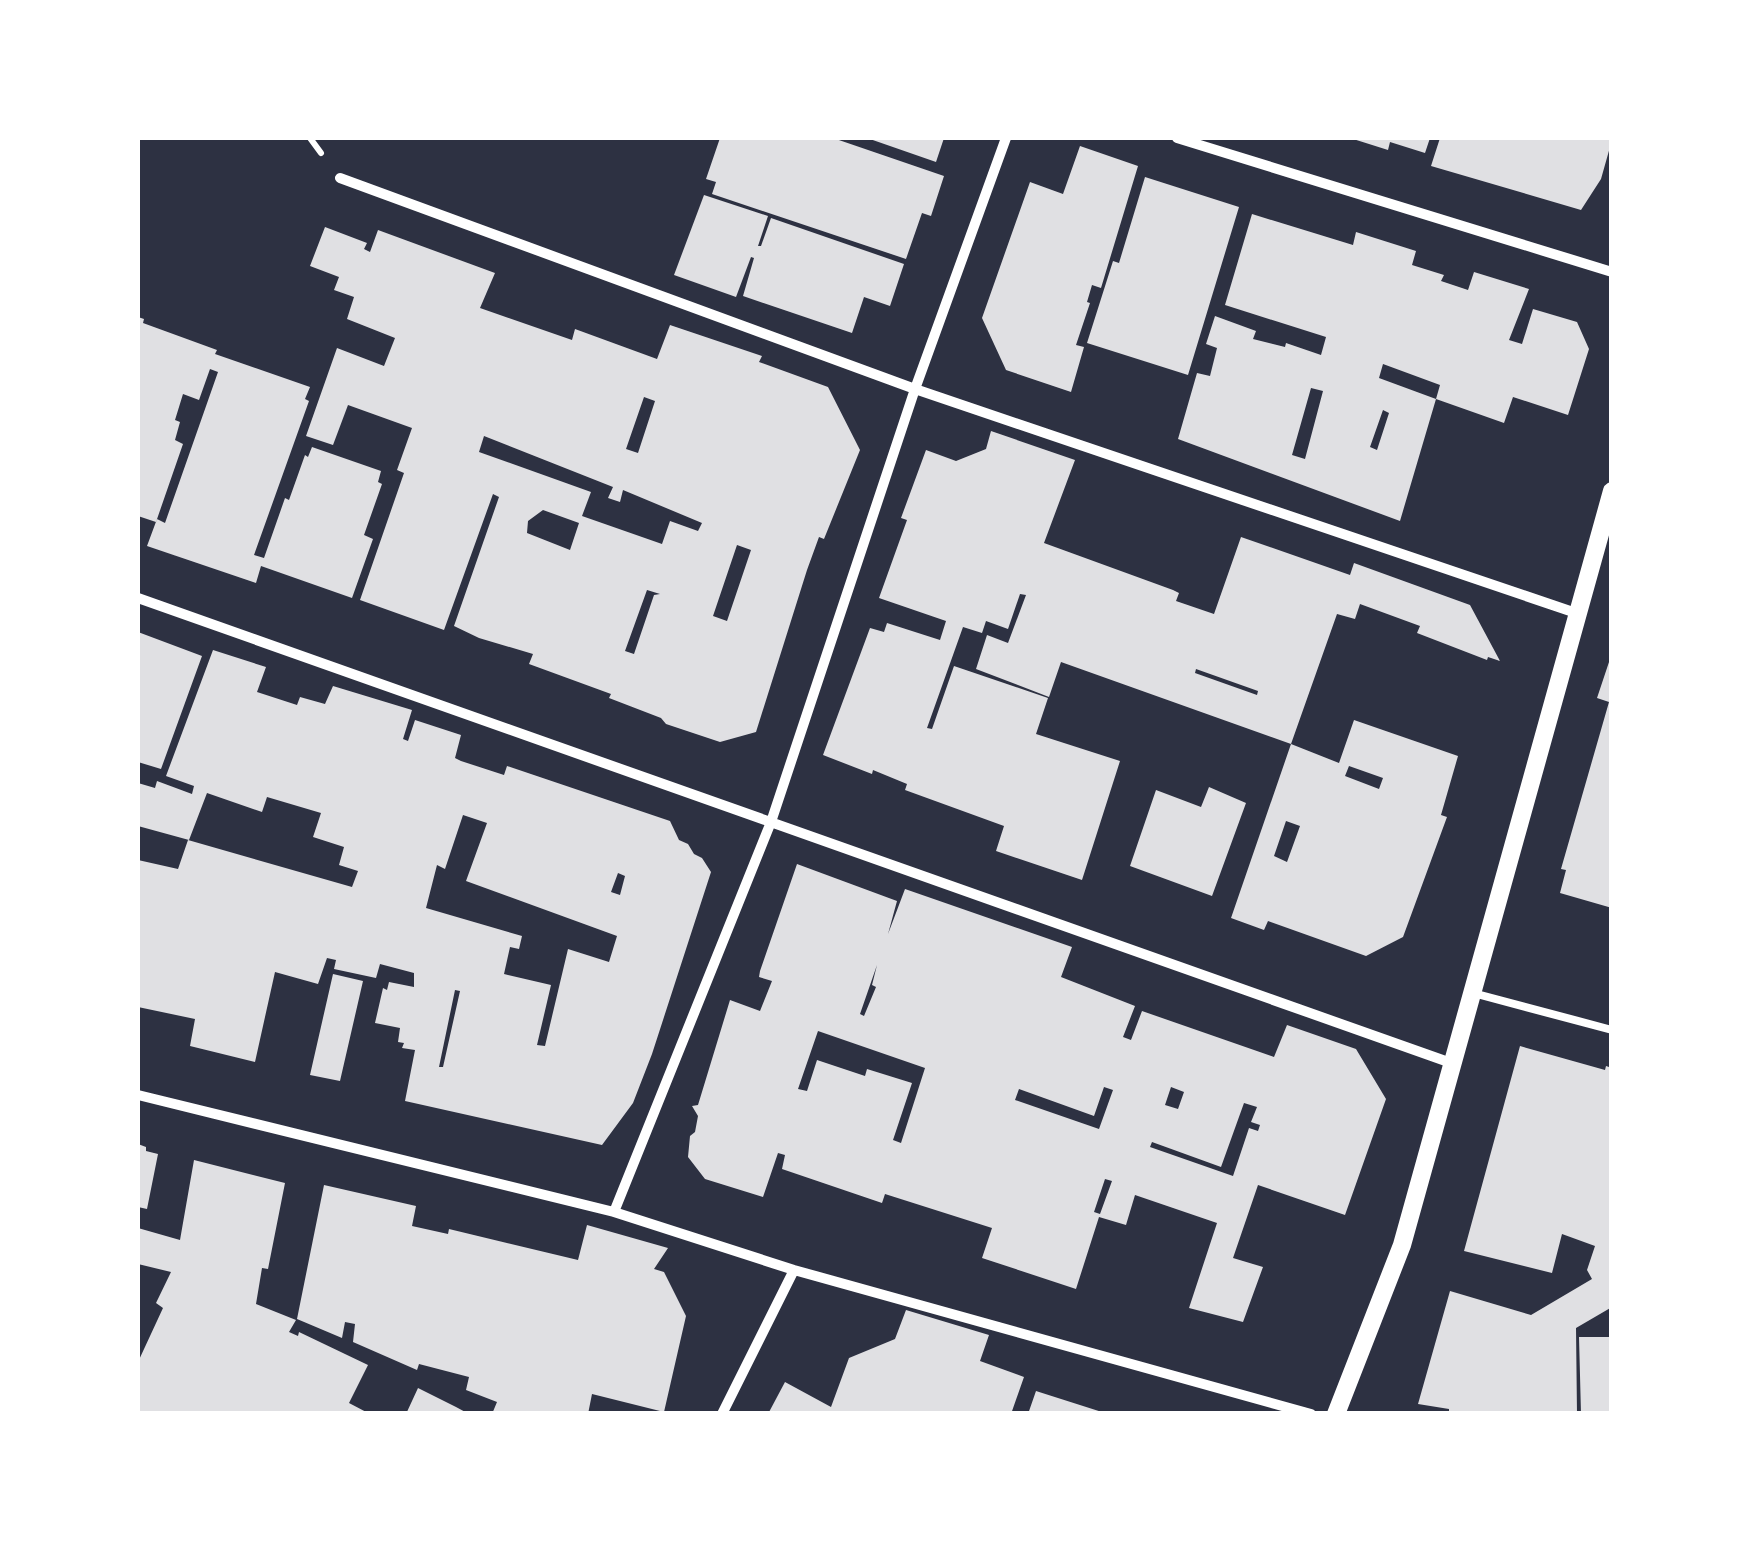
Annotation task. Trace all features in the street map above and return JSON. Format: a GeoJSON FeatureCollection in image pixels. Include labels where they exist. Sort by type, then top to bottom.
{"type":"FeatureCollection","features":[{"type":"Feature","properties":{"kind":"street"},"geometry":{"type":"LineString","coordinates":[[614,1212],[771,822],[915,390],[1006,138]]}},
{"type":"Feature","properties":{"kind":"street"},"geometry":{"type":"LineString","coordinates":[[1177,138],[1612,272]]}},
{"type":"Feature","properties":{"kind":"street"},"geometry":{"type":"LineString","coordinates":[[340,178],[915,390],[1576,613]]}},
{"type":"Feature","properties":{"kind":"street"},"geometry":{"type":"LineString","coordinates":[[1336,1414],[1402,1245],[1612,491]]}},
{"type":"Feature","properties":{"kind":"street"},"geometry":{"type":"LineString","coordinates":[[138,598],[1454,1064]]}},
{"type":"Feature","properties":{"kind":"street"},"geometry":{"type":"LineString","coordinates":[[138,1095],[614,1212],[794,1270],[1311,1414]]}},
{"type":"Feature","properties":{"kind":"street"},"geometry":{"type":"LineString","coordinates":[[722,1414],[794,1270]]}},
{"type":"Feature","properties":{"kind":"lane"},"geometry":{"type":"LineString","coordinates":[[1473,993],[1612,1030]]}},
{"type":"Feature","properties":{"kind":"building"},"geometry":{"type":"Polygon","coordinates":[[[720,138],[833,138],[944,176],[931,216],[922,213],[906,259],[712,194],[716,182],[706,179],[720,138]]]}},
{"type":"Feature","properties":{"kind":"building"},"geometry":{"type":"Polygon","coordinates":[[[867,138],[944,138],[936,162],[867,138]]]}},
{"type":"Feature","properties":{"kind":"building"},"geometry":{"type":"Polygon","coordinates":[[[1350,138],[1430,138],[1425,153],[1390,142],[1388,150],[1350,138]]]}},
{"type":"Feature","properties":{"kind":"building"},"geometry":{"type":"Polygon","coordinates":[[[1440,138],[1612,140],[1601,179],[1581,210],[1431,166],[1440,138]]]}},
{"type":"Feature","properties":{"kind":"building"},"geometry":{"type":"Polygon","coordinates":[[[1080,146],[1138,166],[1101,288],[1092,285],[1076,345],[1084,347],[1071,392],[1006,370],[982,318],[1030,182],[1063,194],[1080,146]]]}},
{"type":"Feature","properties":{"kind":"building"},"geometry":{"type":"Polygon","coordinates":[[[1145,177],[1239,207],[1188,375],[1087,343],[1113,261],[1119,263],[1145,177]]]}},
{"type":"Feature","properties":{"kind":"building"},"geometry":{"type":"Polygon","coordinates":[[[704,195],[768,216],[758,246],[771,218],[904,264],[890,306],[864,297],[852,333],[743,296],[754,258],[751,257],[736,297],[674,275],[704,195]]]}},
{"type":"Feature","properties":{"kind":"building"},"geometry":{"type":"Polygon","coordinates":[[[1252,214],[1353,245],[1356,232],[1416,251],[1412,265],[1444,275],[1441,281],[1468,290],[1474,272],[1529,289],[1509,340],[1522,344],[1533,309],[1577,322],[1589,349],[1568,415],[1513,397],[1504,423],[1436,399],[1400,521],[1178,439],[1197,373],[1210,376],[1217,348],[1206,344],[1215,316],[1256,331],[1253,339],[1285,347],[1286,343],[1321,355],[1326,337],[1225,305],[1252,214]],[[1383,364],[1379,378],[1436,399],[1440,385],[1383,364]],[[1311,388],[1292,455],[1305,459],[1323,391],[1311,388]],[[1383,410],[1370,447],[1377,450],[1389,413],[1383,410]]]}},
{"type":"Feature","properties":{"kind":"building"},"geometry":{"type":"Polygon","coordinates":[[[325,227],[367,243],[364,249],[370,252],[378,230],[495,273],[480,308],[572,340],[575,329],[657,359],[670,325],[762,356],[759,362],[828,387],[860,450],[824,539],[819,537],[756,732],[720,742],[666,724],[661,718],[609,698],[611,694],[529,664],[533,654],[454,626],[499,497],[493,494],[444,630],[360,600],[404,473],[397,470],[412,428],[348,405],[333,445],[306,436],[337,348],[384,366],[395,338],[347,319],[354,297],[334,290],[339,277],[310,266],[325,227]],[[644,397],[626,449],[638,453],[655,401],[644,397]],[[484,436],[479,452],[591,492],[582,516],[662,544],[670,521],[698,531],[702,523],[623,490],[620,502],[608,498],[613,487],[484,436]],[[543,510],[528,521],[527,533],[570,550],[579,523],[543,510]],[[737,545],[713,616],[727,621],[751,550],[737,545]],[[647,590],[625,651],[634,654],[654,595],[660,594],[647,590]]]}},
{"type":"Feature","properties":{"kind":"building"},"geometry":{"type":"Polygon","coordinates":[[[138,317],[144,319],[143,323],[217,350],[215,354],[310,387],[305,399],[309,401],[254,555],[264,558],[285,498],[289,500],[305,455],[308,457],[312,447],[381,471],[378,482],[382,484],[364,535],[373,539],[352,598],[261,566],[256,583],[147,546],[156,522],[138,516],[138,317]],[[210,369],[199,400],[183,394],[175,420],[180,422],[175,440],[183,444],[157,519],[165,523],[218,372],[210,369]]]}},
{"type":"Feature","properties":{"kind":"building"},"geometry":{"type":"Polygon","coordinates":[[[991,431],[1075,460],[1044,543],[1173,590],[1179,593],[1176,601],[1214,614],[1241,537],[1350,575],[1354,563],[1470,605],[1500,661],[1488,657],[1487,660],[1417,633],[1420,626],[1360,604],[1355,619],[1337,614],[1291,744],[1061,662],[1049,697],[976,669],[987,635],[1008,643],[1026,595],[1020,594],[1008,629],[986,621],[982,633],[963,627],[927,728],[932,729],[954,666],[1048,698],[1036,734],[1120,761],[1082,880],[996,851],[1004,826],[905,790],[907,784],[873,770],[872,774],[823,755],[870,628],[884,632],[887,623],[940,640],[946,621],[879,598],[907,520],[901,518],[926,450],[956,461],[986,449],[991,431]],[[1196,669],[1195,673],[1257,695],[1258,691],[1196,669]]]}},
{"type":"Feature","properties":{"kind":"building"},"geometry":{"type":"Polygon","coordinates":[[[138,632],[202,656],[161,769],[138,762],[138,632]]]}},
{"type":"Feature","properties":{"kind":"building"},"geometry":{"type":"Polygon","coordinates":[[[213,650],[266,667],[257,692],[297,705],[300,697],[325,704],[333,686],[412,710],[403,739],[408,741],[415,720],[461,735],[455,758],[461,761],[504,775],[507,766],[670,821],[679,840],[702,858],[711,872],[633,1103],[602,1145],[405,1101],[415,1050],[402,1048],[404,1043],[398,1042],[400,1028],[375,1023],[383,988],[387,990],[389,982],[414,987],[414,973],[380,964],[376,978],[334,969],[336,960],[327,958],[318,984],[275,972],[255,1062],[190,1046],[195,1019],[138,1007],[138,860],[178,869],[188,840],[352,887],[358,871],[339,865],[344,847],[313,837],[321,813],[267,797],[262,812],[207,793],[189,840],[138,826],[138,783],[155,788],[157,781],[192,794],[194,786],[166,776],[213,650]],[[463,815],[445,869],[437,865],[426,908],[522,936],[519,949],[510,947],[504,974],[551,985],[537,1045],[545,1046],[568,949],[609,962],[617,936],[466,881],[487,823],[463,815]],[[618,873],[611,892],[620,895],[625,876],[618,873]],[[455,990],[439,1067],[443,1067],[460,991],[455,990]]]}},
{"type":"Feature","properties":{"kind":"building"},"geometry":{"type":"Polygon","coordinates":[[[1612,653],[1612,908],[1560,893],[1566,870],[1561,869],[1609,702],[1597,698],[1612,653]]]}},
{"type":"Feature","properties":{"kind":"building"},"geometry":{"type":"Polygon","coordinates":[[[1354,720],[1458,756],[1441,815],[1447,817],[1403,937],[1366,956],[1268,921],[1264,930],[1231,918],[1291,744],[1339,763],[1354,720]],[[1349,766],[1345,776],[1379,789],[1383,778],[1349,766]],[[1286,821],[1274,856],[1287,862],[1300,826],[1286,821]]]}},
{"type":"Feature","properties":{"kind":"building"},"geometry":{"type":"Polygon","coordinates":[[[1209,787],[1246,803],[1212,896],[1130,866],[1156,790],[1201,807],[1209,787]]]}},
{"type":"Feature","properties":{"kind":"building"},"geometry":{"type":"Polygon","coordinates":[[[797,864],[897,901],[888,934],[905,889],[1072,947],[1061,977],[1135,1006],[1123,1037],[1131,1040],[1142,1011],[1274,1057],[1287,1025],[1356,1049],[1386,1099],[1345,1215],[1258,1185],[1233,1258],[1263,1267],[1243,1322],[1189,1308],[1217,1223],[1135,1195],[1126,1225],[1099,1217],[1076,1289],[982,1258],[992,1228],[885,1194],[882,1203],[782,1169],[785,1155],[778,1153],[763,1197],[705,1179],[688,1157],[690,1136],[695,1132],[698,1116],[692,1106],[698,1105],[730,1000],[760,1011],[772,981],[759,977],[797,864]],[[877,965],[860,1014],[864,1016],[876,987],[872,985],[877,965]],[[818,1031],[798,1089],[807,1091],[817,1060],[865,1076],[867,1069],[912,1083],[893,1140],[901,1143],[925,1068],[818,1031]],[[1104,1087],[1094,1116],[1019,1089],[1015,1100],[1099,1129],[1113,1090],[1104,1087]],[[1171,1087],[1165,1105],[1178,1109],[1184,1092],[1171,1087]],[[1244,1103],[1221,1167],[1152,1142],[1150,1147],[1233,1176],[1249,1128],[1258,1131],[1260,1125],[1251,1122],[1257,1107],[1244,1103]],[[1105,1179],[1094,1212],[1100,1214],[1112,1181],[1105,1179]]]}},
{"type":"Feature","properties":{"kind":"building"},"geometry":{"type":"Polygon","coordinates":[[[333,974],[363,981],[340,1081],[310,1075],[333,974]]]}},
{"type":"Feature","properties":{"kind":"building"},"geometry":{"type":"Polygon","coordinates":[[[1520,1046],[1605,1070],[1606,1066],[1612,1068],[1612,1307],[1576,1328],[1577,1414],[1449,1414],[1449,1409],[1418,1404],[1450,1291],[1531,1315],[1592,1279],[1587,1270],[1595,1246],[1562,1234],[1552,1273],[1464,1251],[1520,1046]]]}},
{"type":"Feature","properties":{"kind":"building"},"geometry":{"type":"Polygon","coordinates":[[[138,1144],[158,1154],[147,1209],[138,1207],[138,1144]]]}},
{"type":"Feature","properties":{"kind":"building"},"geometry":{"type":"Polygon","coordinates":[[[194,1160],[285,1183],[268,1269],[262,1268],[256,1304],[296,1320],[289,1332],[298,1336],[299,1332],[368,1365],[349,1403],[370,1414],[138,1414],[138,1362],[163,1308],[156,1303],[171,1272],[138,1264],[138,1228],[180,1240],[194,1160]]]}},
{"type":"Feature","properties":{"kind":"building"},"geometry":{"type":"Polygon","coordinates":[[[324,1185],[416,1206],[412,1226],[448,1234],[449,1229],[578,1260],[587,1225],[668,1248],[654,1269],[664,1272],[686,1316],[664,1412],[592,1394],[588,1414],[492,1414],[497,1402],[466,1390],[469,1377],[419,1364],[417,1370],[353,1342],[355,1324],[345,1322],[342,1338],[297,1319],[324,1185]]]}},
{"type":"Feature","properties":{"kind":"building"},"geometry":{"type":"Polygon","coordinates":[[[906,1310],[989,1335],[980,1361],[1024,1377],[1011,1414],[768,1414],[785,1382],[831,1407],[849,1358],[895,1339],[906,1310]]]}},
{"type":"Feature","properties":{"kind":"building"},"geometry":{"type":"Polygon","coordinates":[[[1579,1337],[1612,1337],[1612,1414],[1581,1414],[1579,1337]]]}},
{"type":"Feature","properties":{"kind":"building"},"geometry":{"type":"Polygon","coordinates":[[[418,1388],[456,1407],[469,1414],[406,1414],[418,1388]]]}},
{"type":"Feature","properties":{"kind":"building"},"geometry":{"type":"Polygon","coordinates":[[[1036,1391],[1105,1413],[1105,1414],[1028,1414],[1036,1391]]]}}]}
